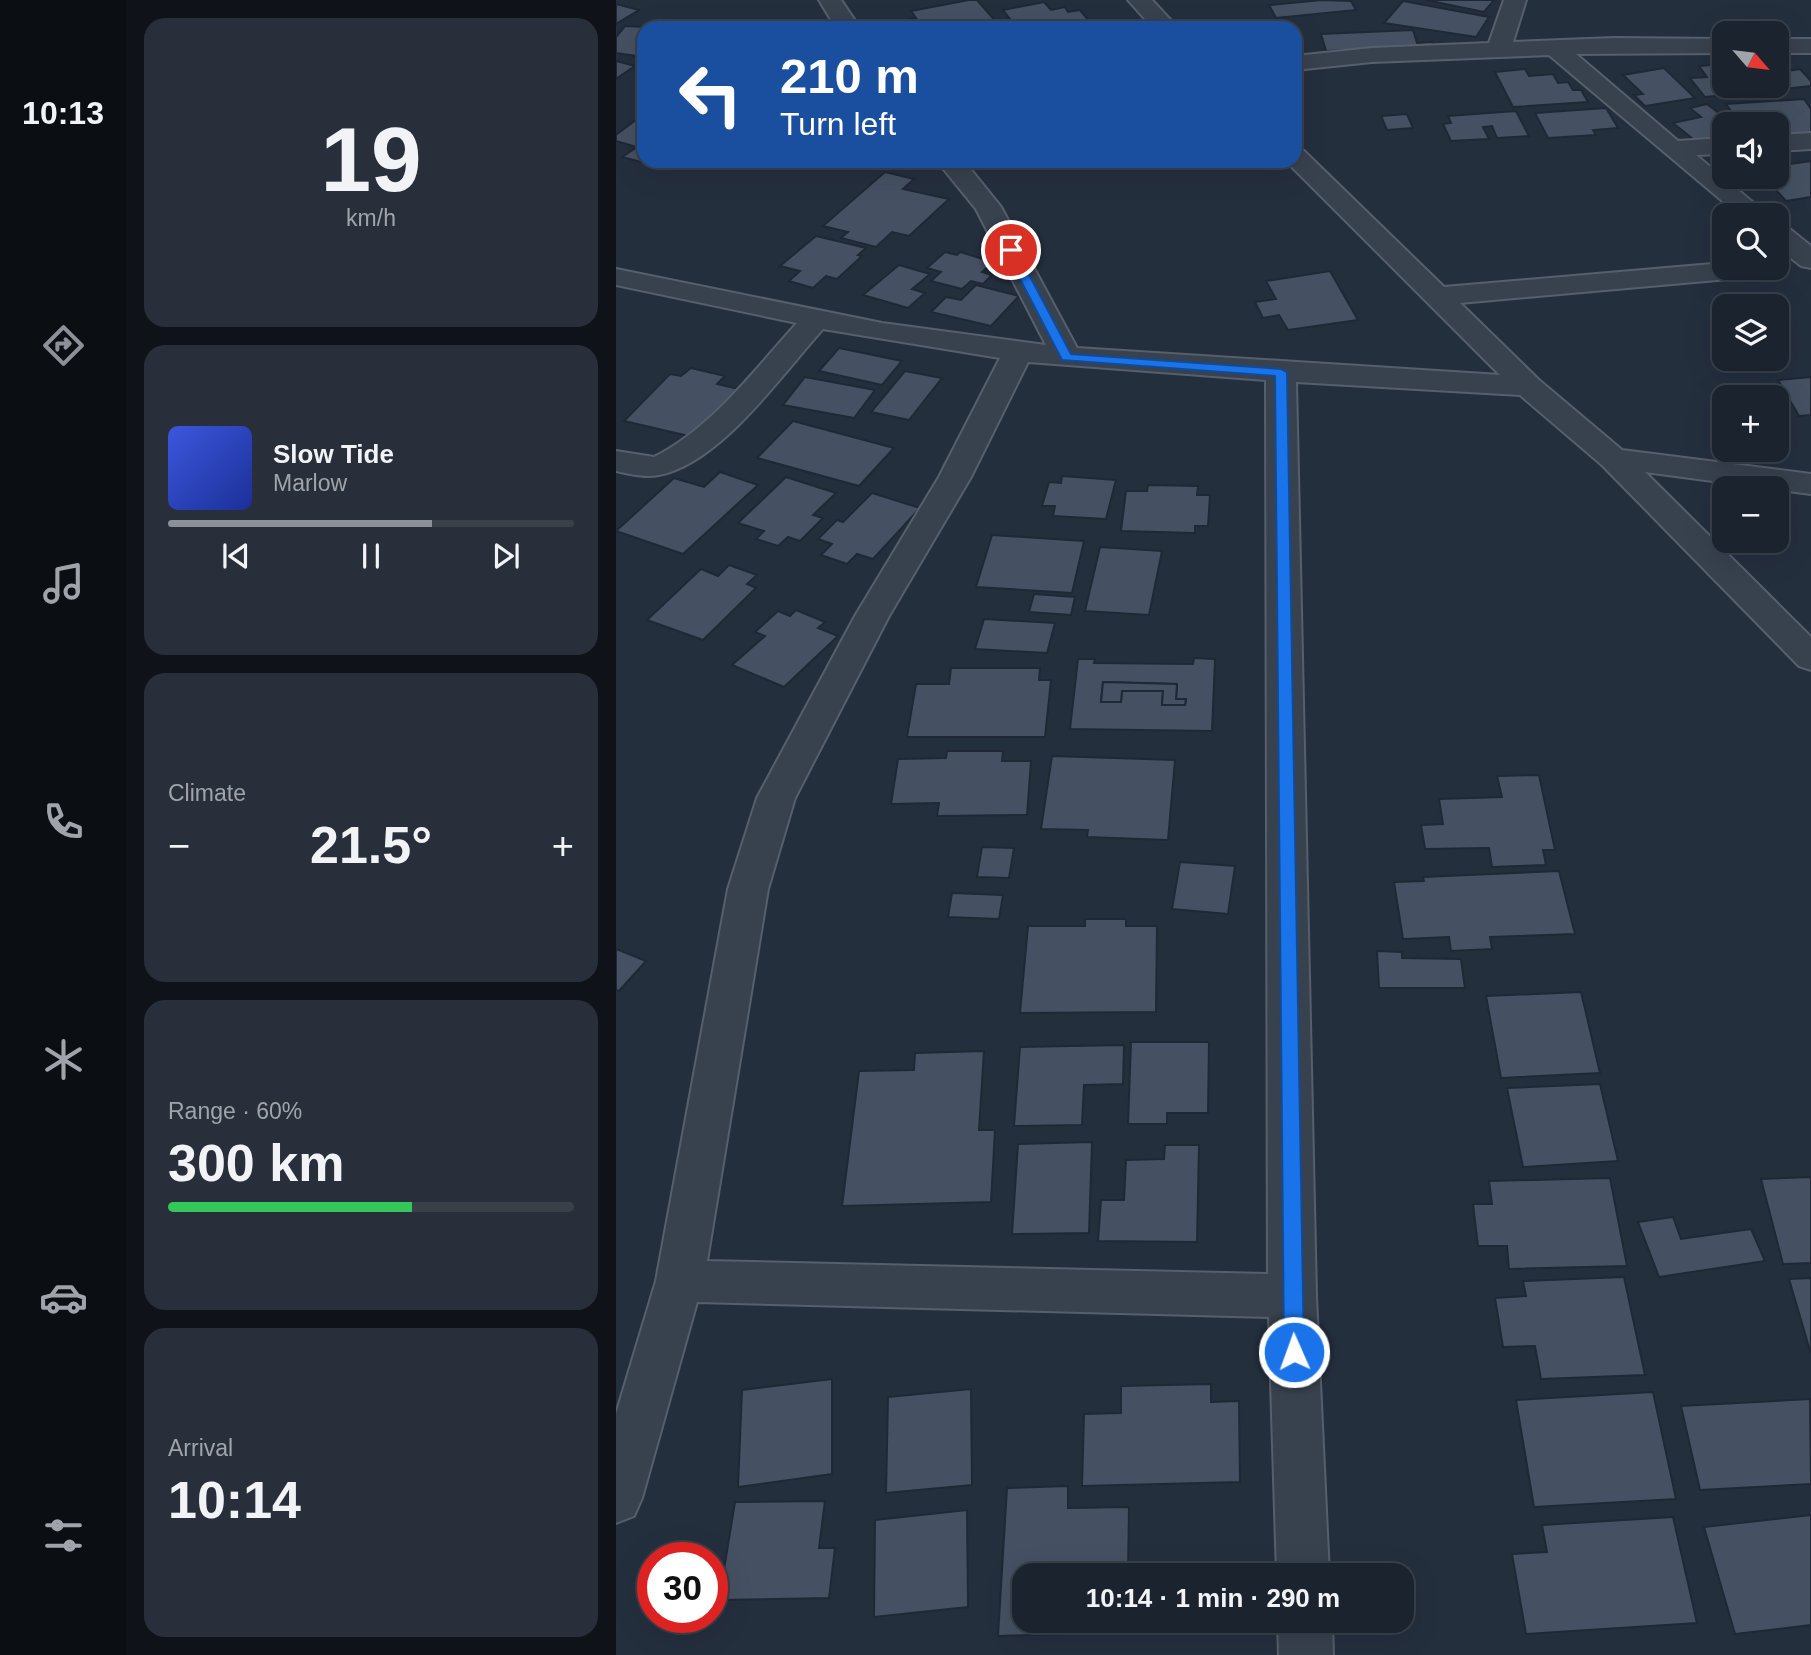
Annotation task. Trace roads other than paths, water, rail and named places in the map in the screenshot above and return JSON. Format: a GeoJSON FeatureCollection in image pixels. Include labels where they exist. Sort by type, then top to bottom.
{"type":"FeatureCollection","features":[{"type":"Feature","properties":{"kind":"street"},"geometry":{"type":"LineString","coordinates":[[830,0],[844,21]]}},
{"type":"Feature","properties":{"kind":"street"},"geometry":{"type":"LineString","coordinates":[[1139,0],[1159,21]]}},
{"type":"Feature","properties":{"kind":"street"},"geometry":{"type":"LineString","coordinates":[[1498,52],[1515,0]]}},
{"type":"Feature","properties":{"kind":"street"},"geometry":{"type":"LineString","coordinates":[[1302,62],[1372,55],[1555,48],[1712,46]]}},
{"type":"Feature","properties":{"kind":"street"},"geometry":{"type":"LineString","coordinates":[[1789,46],[1811,46]]}},
{"type":"Feature","properties":{"kind":"street"},"geometry":{"type":"LineString","coordinates":[[1555,48],[1672,149],[1740,203]]}},
{"type":"Feature","properties":{"kind":"street"},"geometry":{"type":"LineString","coordinates":[[1789,142],[1811,141]]}},
{"type":"Feature","properties":{"kind":"street"},"geometry":{"type":"LineString","coordinates":[[1672,149],[1712,147]]}},
{"type":"Feature","properties":{"kind":"street"},"geometry":{"type":"LineString","coordinates":[[1302,163],[1528,386],[1613,457],[1811,658]]}},
{"type":"Feature","properties":{"kind":"street"},"geometry":{"type":"LineString","coordinates":[[956,168],[988,207],[1067,357]]}},
{"type":"Feature","properties":{"kind":"street"},"geometry":{"type":"LineString","coordinates":[[1789,243],[1811,262]]}},
{"type":"Feature","properties":{"kind":"street"},"geometry":{"type":"LineString","coordinates":[[1789,265],[1811,262]]}},
{"type":"Feature","properties":{"kind":"street"},"geometry":{"type":"LineString","coordinates":[[1437,296],[1712,272]]}},
{"type":"Feature","properties":{"kind":"street"},"geometry":{"type":"LineString","coordinates":[[616,277],[882,332],[1018,352],[1281,372],[1528,386]]}},
{"type":"Feature","properties":{"kind":"street"},"geometry":{"type":"LineString","coordinates":[[616,461],[643,467],[664,465],[684,454],[708,434],[817,318]]}},
{"type":"Feature","properties":{"kind":"street"},"geometry":{"type":"LineString","coordinates":[[616,1498],[680,1281],[748,889],[776,798],[872,617],[955,477],[1018,352]]}},
{"type":"Feature","properties":{"kind":"street"},"geometry":{"type":"LineString","coordinates":[[1281,372],[1292,1296],[1303,1563]]}},
{"type":"Feature","properties":{"kind":"street"},"geometry":{"type":"LineString","coordinates":[[1613,457],[1811,484]]}},
{"type":"Feature","properties":{"kind":"street"},"geometry":{"type":"LineString","coordinates":[[680,1281],[1292,1296]]}},
{"type":"Feature","properties":{"kind":"street"},"geometry":{"type":"LineString","coordinates":[[1305,1633],[1306,1655]]}}]}
